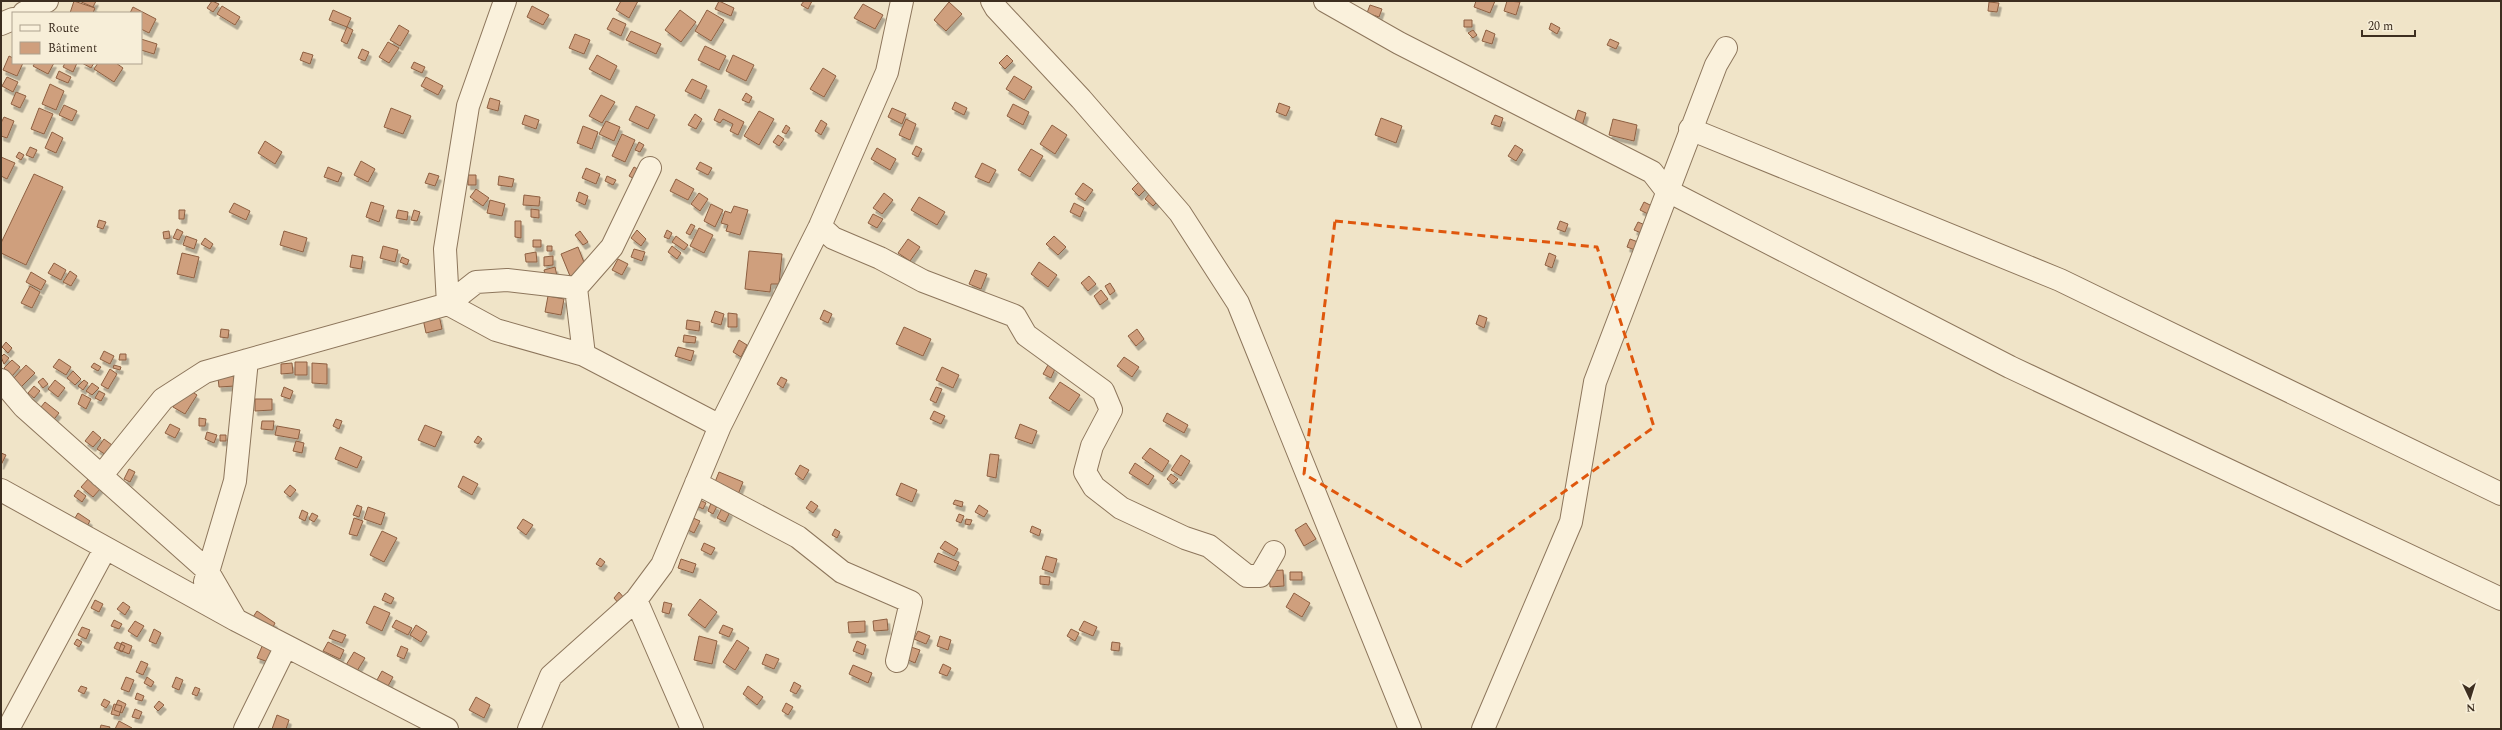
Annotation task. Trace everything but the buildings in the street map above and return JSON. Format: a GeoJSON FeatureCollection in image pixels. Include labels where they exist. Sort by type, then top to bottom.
{"type":"FeatureCollection","features":[{"type":"Feature","properties":{"kind":"street"},"geometry":{"type":"LineString","coordinates":[[26,12],[47,1]]}},
{"type":"Feature","properties":{"kind":"street"},"geometry":{"type":"LineString","coordinates":[[448,304],[445,248],[468,106],[505,1]]}},
{"type":"Feature","properties":{"kind":"street"},"geometry":{"type":"LineString","coordinates":[[529,729],[551,676],[636,600],[662,565],[720,426],[820,226],[887,72],[902,1]]}},
{"type":"Feature","properties":{"kind":"street"},"geometry":{"type":"LineString","coordinates":[[992,1],[1081,99],[1180,213],[1238,303],[1410,729]]}},
{"type":"Feature","properties":{"kind":"street"},"geometry":{"type":"LineString","coordinates":[[1325,1],[1399,43],[1652,172],[1666,190],[2010,367],[2501,599]]}},
{"type":"Feature","properties":{"kind":"street"},"geometry":{"type":"LineString","coordinates":[[1,24],[12,19]]}},
{"type":"Feature","properties":{"kind":"street"},"geometry":{"type":"LineString","coordinates":[[1483,729],[1571,522],[1595,382],[1666,190],[1716,65],[1726,48]]}},
{"type":"Feature","properties":{"kind":"street"},"geometry":{"type":"LineString","coordinates":[[1690,129],[2060,280],[2501,494]]}},
{"type":"Feature","properties":{"kind":"street"},"geometry":{"type":"LineString","coordinates":[[584,354],[576,288],[612,247],[650,168]]}},
{"type":"Feature","properties":{"kind":"street"},"geometry":{"type":"LineString","coordinates":[[820,226],[833,238],[880,258],[923,281],[1015,316],[1026,334],[1103,391],[1111,410],[1092,446],[1085,472],[1094,487],[1121,508],[1185,538],[1209,546],[1247,576],[1260,576],[1274,552]]}},
{"type":"Feature","properties":{"kind":"street"},"geometry":{"type":"LineString","coordinates":[[101,476],[163,399],[205,372],[448,304],[476,282],[508,280],[576,288]]}},
{"type":"Feature","properties":{"kind":"street"},"geometry":{"type":"LineString","coordinates":[[448,304],[496,330],[584,354],[720,426]]}},
{"type":"Feature","properties":{"kind":"street"},"geometry":{"type":"LineString","coordinates":[[202,601],[207,570],[235,481],[247,360]]}},
{"type":"Feature","properties":{"kind":"street"},"geometry":{"type":"LineString","coordinates":[[1,380],[24,407],[207,570],[236,620]]}},
{"type":"Feature","properties":{"kind":"street"},"geometry":{"type":"LineString","coordinates":[[696,484],[798,537],[842,572],[910,602],[897,661]]}},
{"type":"Feature","properties":{"kind":"street"},"geometry":{"type":"LineString","coordinates":[[1,490],[105,549],[236,620],[447,729]]}},
{"type":"Feature","properties":{"kind":"street"},"geometry":{"type":"LineString","coordinates":[[8,729],[105,549]]}},
{"type":"Feature","properties":{"kind":"street"},"geometry":{"type":"LineString","coordinates":[[636,600],[692,729]]}},
{"type":"Feature","properties":{"kind":"street"},"geometry":{"type":"LineString","coordinates":[[245,729],[286,646]]}},
{"type":"Feature","properties":{"kind":"highlighted area"},"geometry":{"type":"Polygon","coordinates":[[[1335,221],[1597,247],[1654,427],[1461,566],[1304,474],[1335,221]]]}}]}
